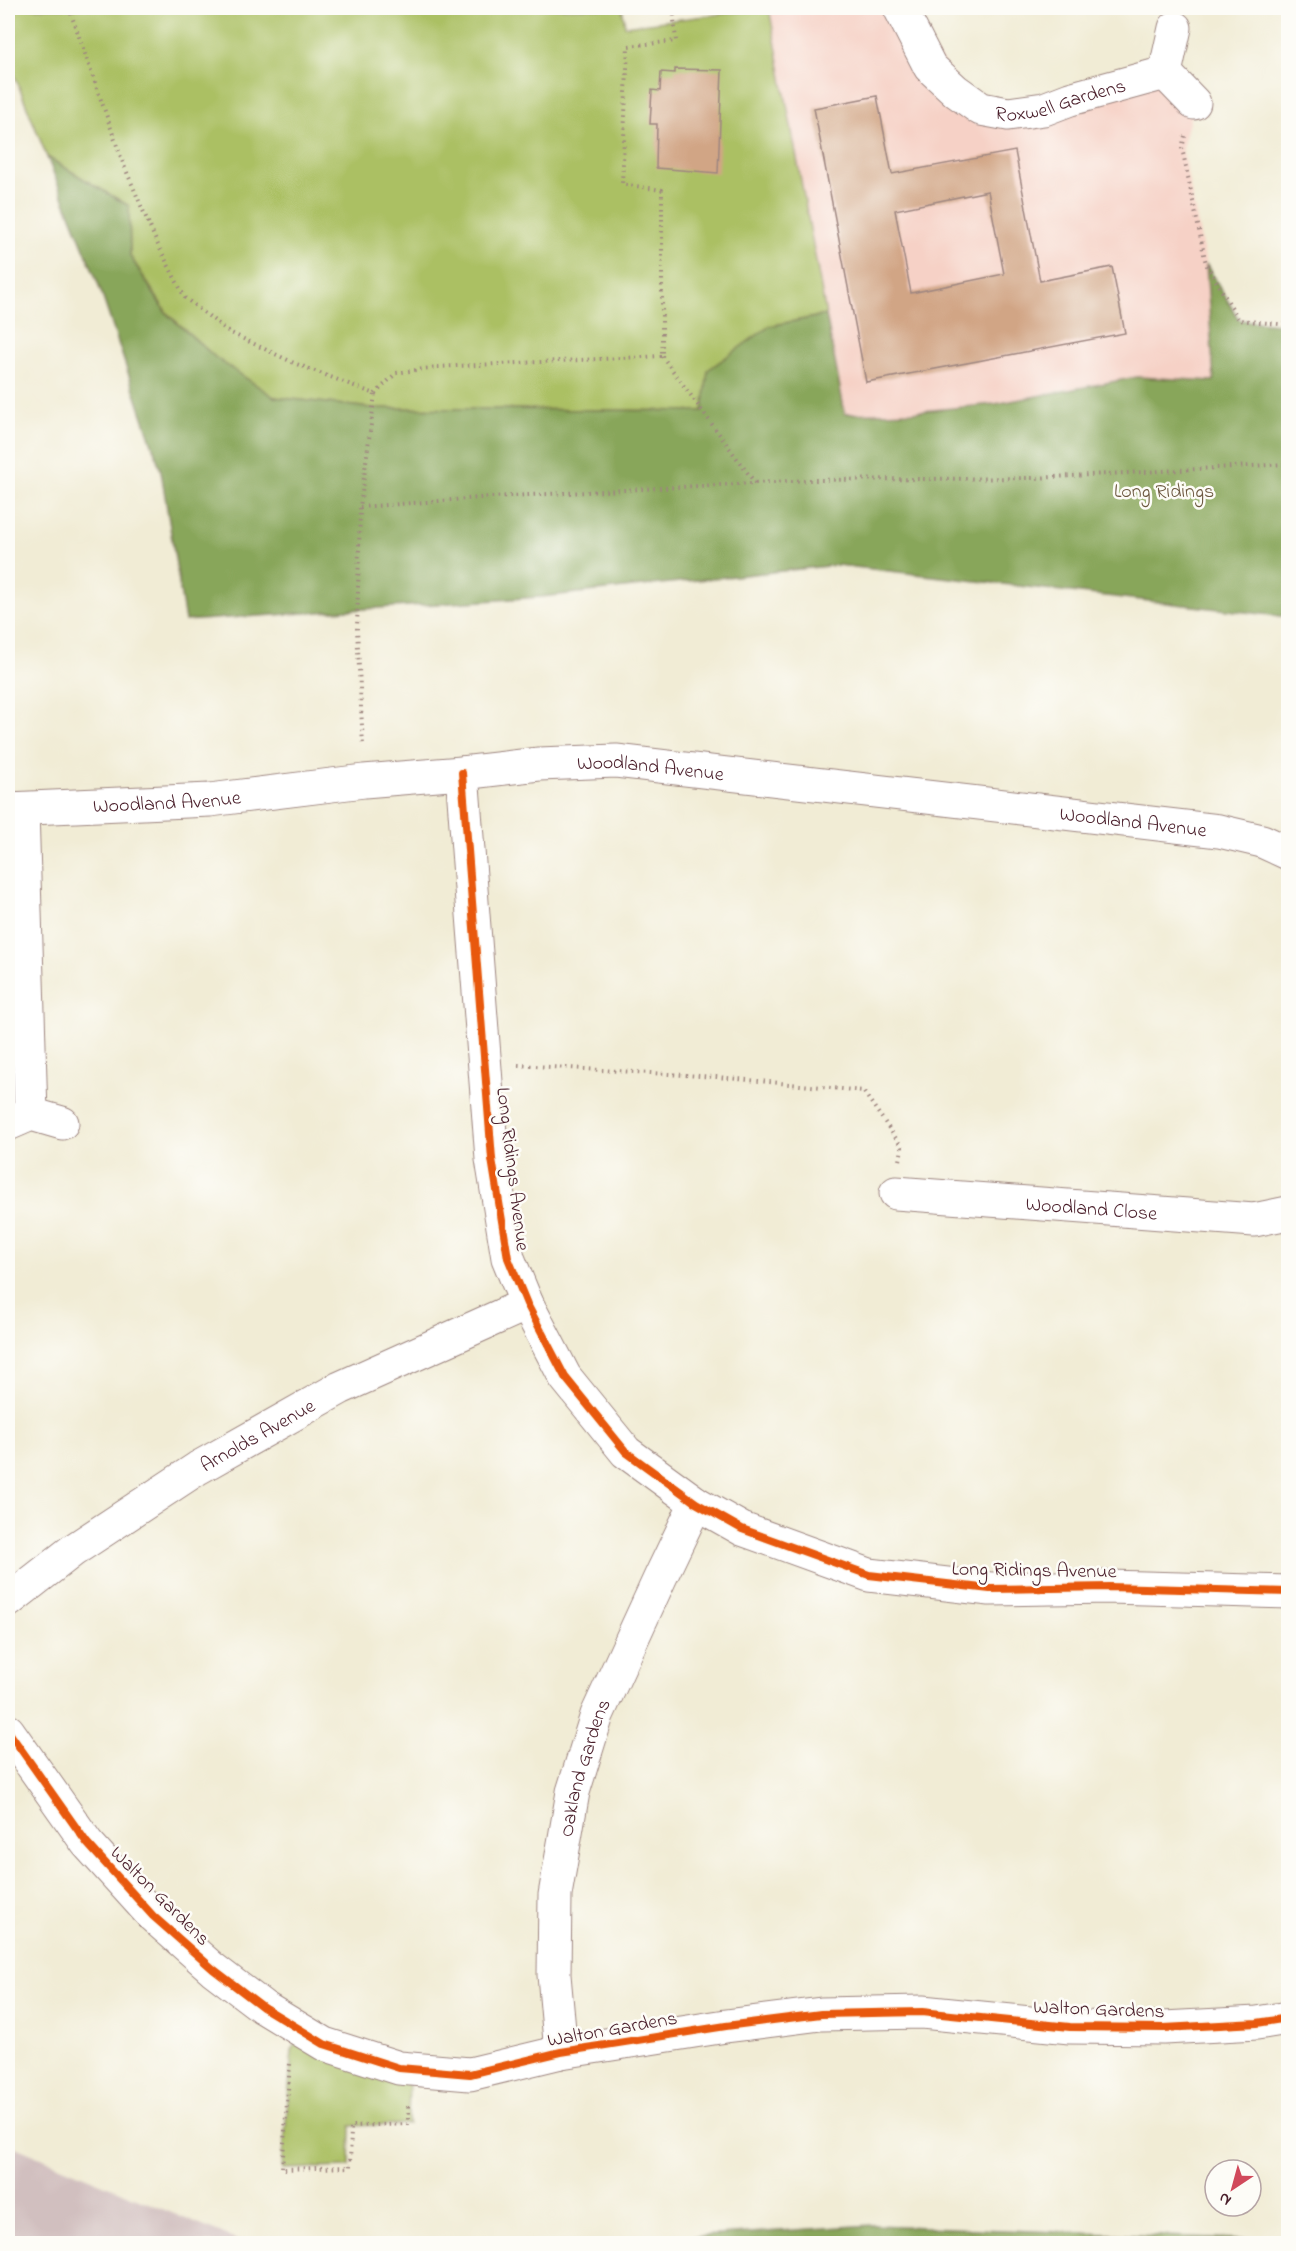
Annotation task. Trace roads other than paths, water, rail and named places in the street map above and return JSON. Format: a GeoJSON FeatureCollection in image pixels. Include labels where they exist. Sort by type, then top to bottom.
{"type":"FeatureCollection","features":[{"type":"Feature","properties":{"kind":"street","name":"Roxwell Gardens"},"geometry":{"type":"LineString","coordinates":[[900,8],[930,67],[956,91],[981,109],[1008,114],[1044,109],[1070,99],[1165,73]]}},
{"type":"Feature","properties":{"kind":"street"},"geometry":{"type":"LineString","coordinates":[[1175,28],[1165,73],[1194,103]]}},
{"type":"Feature","properties":{"kind":"street","name":"Woodland Avenue"},"geometry":{"type":"LineString","coordinates":[[15,809],[210,800],[364,781],[539,764],[616,761],[1219,831],[1262,840],[1288,853]]}},
{"type":"Feature","properties":{"kind":"street","name":"Long Ridings Avenue"},"geometry":{"type":"LineString","coordinates":[[462,773],[492,1159],[508,1258],[527,1304],[565,1377],[626,1452],[696,1503],[742,1529],[869,1575],[990,1589],[1109,1587],[1288,1592]]}},
{"type":"Feature","properties":{"kind":"street"},"geometry":{"type":"LineString","coordinates":[[15,809],[19,1119],[62,1123]]}},
{"type":"Feature","properties":{"kind":"street","name":"Woodland Close"},"geometry":{"type":"LineString","coordinates":[[896,1193],[1254,1220],[1288,1213]]}},
{"type":"Feature","properties":{"kind":"street","name":"Arnolds Avenue"},"geometry":{"type":"LineString","coordinates":[[8,1600],[72,1551],[198,1468],[340,1388],[527,1304]]}},
{"type":"Feature","properties":{"kind":"street","name":"Oakland Gardens"},"geometry":{"type":"LineString","coordinates":[[561,2052],[554,1975],[555,1895],[573,1792],[597,1715],[696,1503]]}},
{"type":"Feature","properties":{"kind":"street","name":"Walton Gardens"},"geometry":{"type":"LineString","coordinates":[[8,1731],[87,1843],[153,1917],[213,1969],[263,2007],[324,2043],[399,2068],[470,2074],[561,2052],[726,2026],[821,2014],[922,2012],[1070,2027],[1164,2028],[1257,2023],[1288,2018]]}},
{"type":"Feature","properties":{"kind":"park label","name":"Long Ridings"},"geometry":{"type":"Point","coordinates":[1164,490]}}]}
